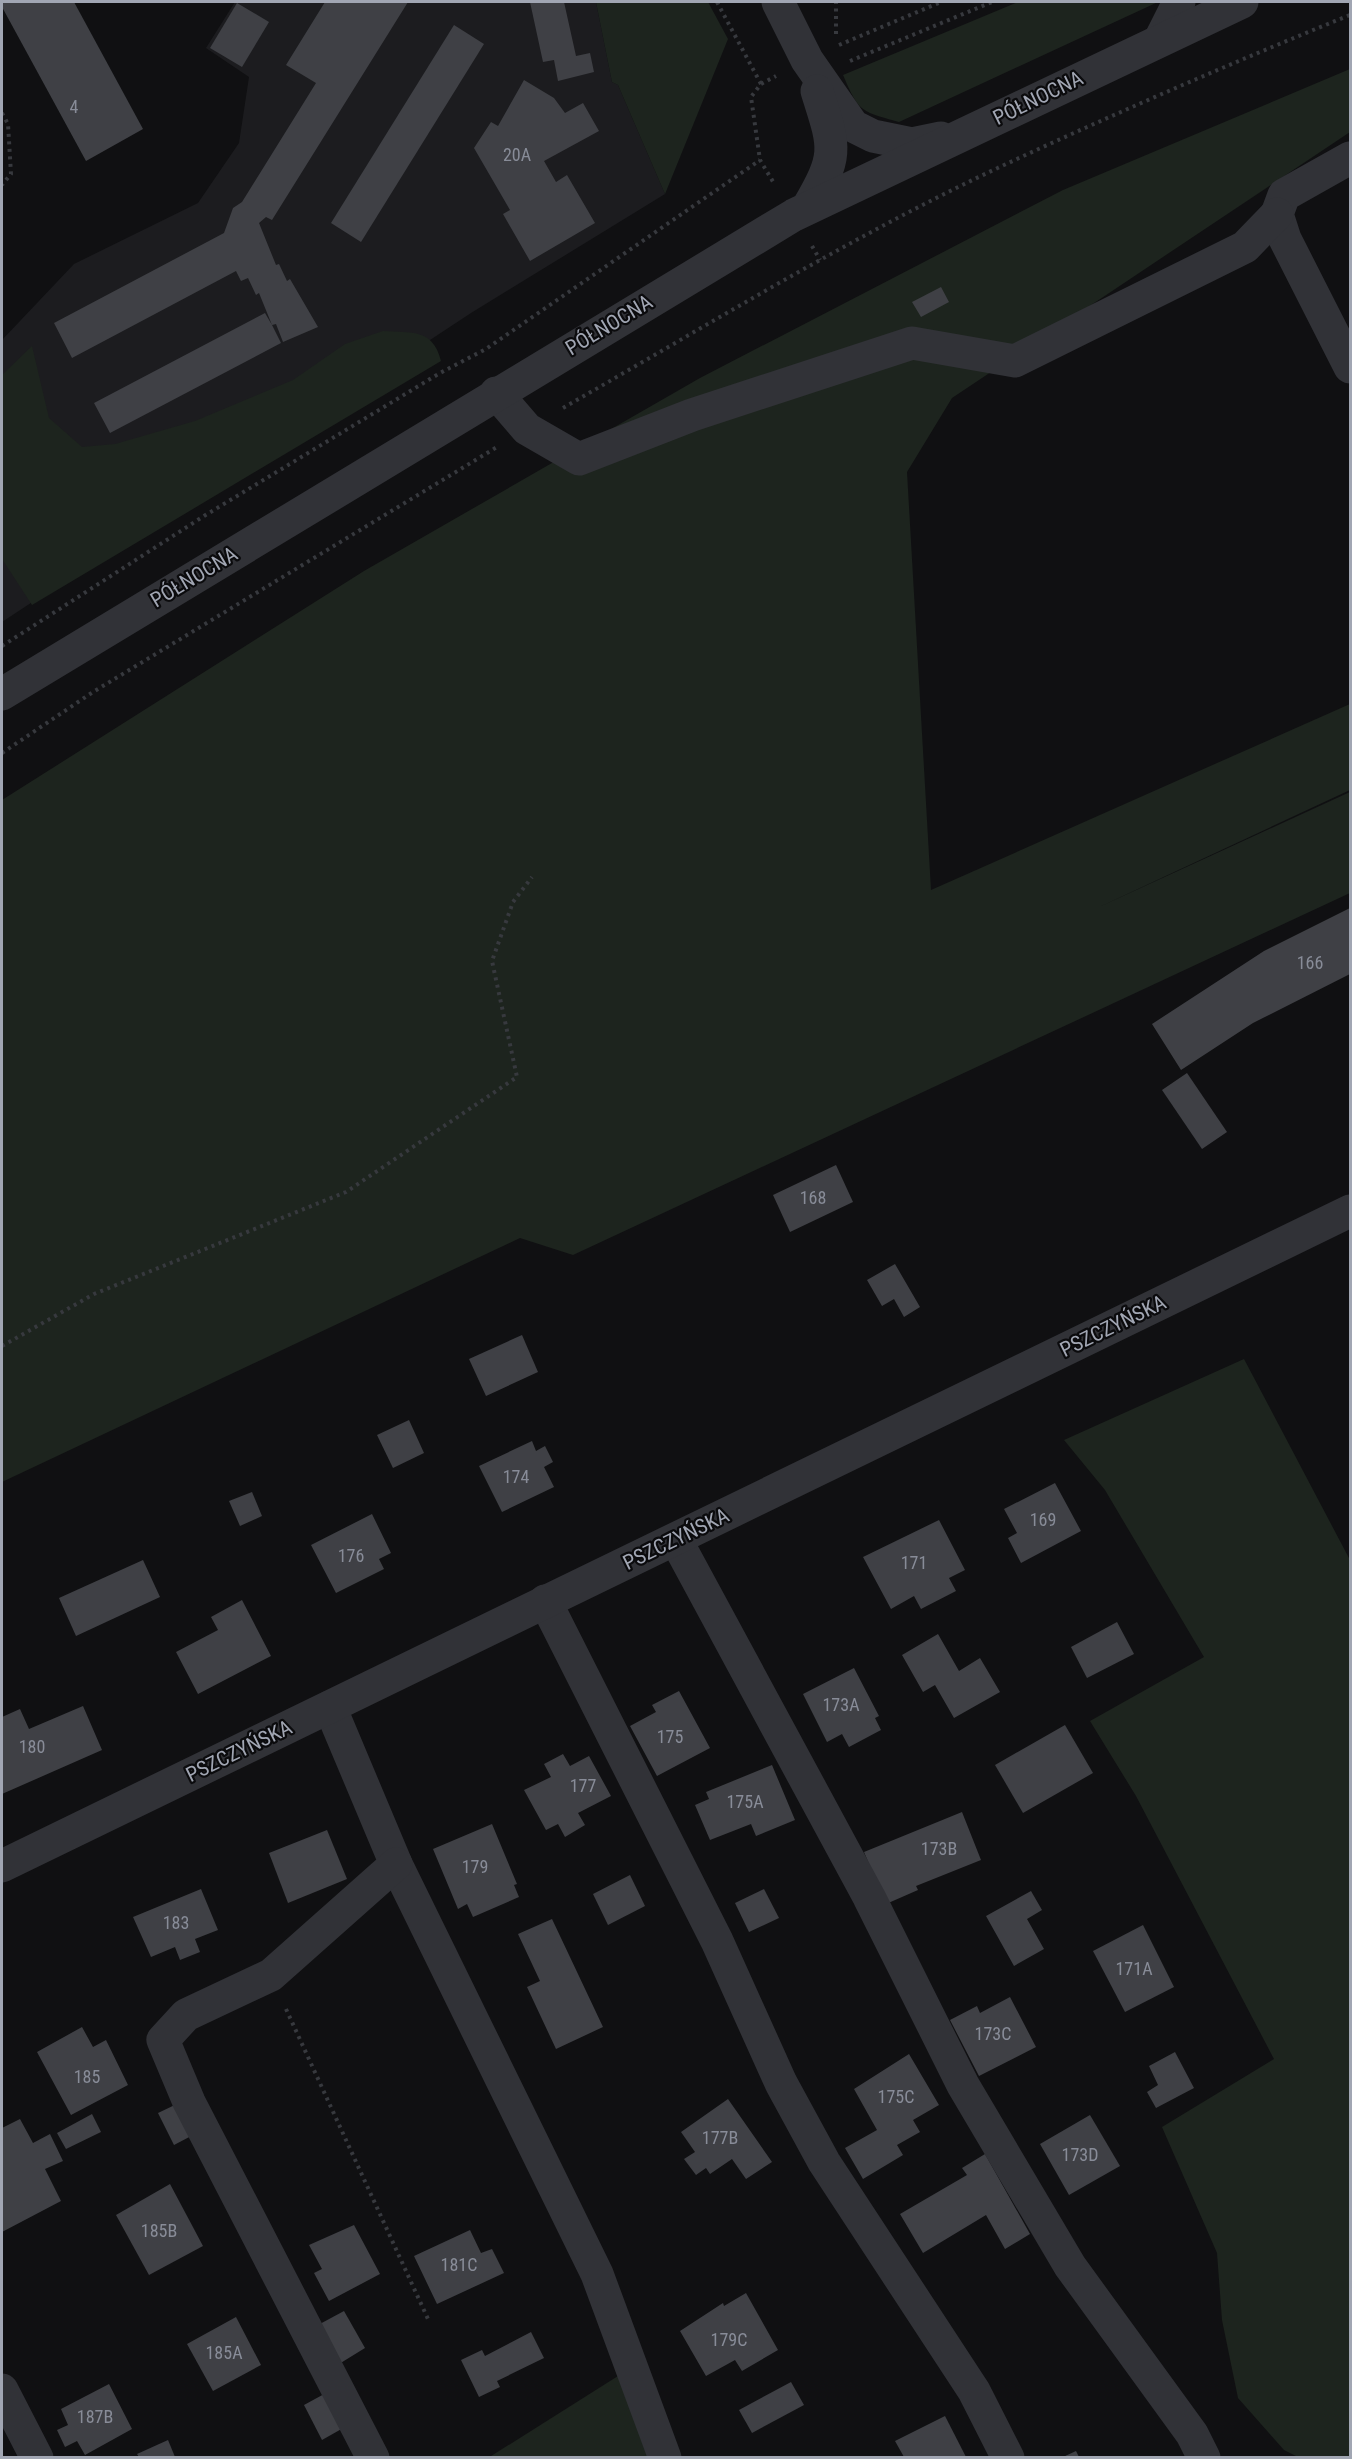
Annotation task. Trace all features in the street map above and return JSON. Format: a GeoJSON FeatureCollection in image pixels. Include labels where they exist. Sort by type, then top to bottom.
{"type":"FeatureCollection","features":[{"type":"Feature","properties":{"kind":"street"},"geometry":{"type":"LineString","coordinates":[[778,2],[807,60],[854,126],[873,136],[912,144],[969,132]]}},
{"type":"Feature","properties":{"kind":"street"},"geometry":{"type":"LineString","coordinates":[[1161,38],[1179,2]]}},
{"type":"Feature","properties":{"kind":"street","name":"PÓŁNOCNA"},"geometry":{"type":"LineString","coordinates":[[2,694],[496,393],[808,207],[969,132],[1161,38],[1242,2]]}},
{"type":"Feature","properties":{"kind":"street"},"geometry":{"type":"LineString","coordinates":[[807,60],[832,139],[828,172],[808,207]]}},
{"type":"Feature","properties":{"kind":"street"},"geometry":{"type":"LineString","coordinates":[[496,393],[526,429],[579,459],[692,415],[912,343],[1015,362],[1245,247],[1277,214],[1284,195],[1350,158]]}},
{"type":"Feature","properties":{"kind":"street"},"geometry":{"type":"LineString","coordinates":[[1277,214],[1285,239],[1350,367]]}},
{"type":"Feature","properties":{"kind":"street","name":"PSZCZYŃSKA"},"geometry":{"type":"LineString","coordinates":[[2,1866],[1350,1211]]}},
{"type":"Feature","properties":{"kind":"street"},"geometry":{"type":"LineString","coordinates":[[676,1539],[869,1897],[963,2085],[1070,2266],[1192,2434],[1204,2457]]}},
{"type":"Feature","properties":{"kind":"street"},"geometry":{"type":"LineString","coordinates":[[545,1601],[717,1941],[781,2083],[825,2162],[974,2391],[1008,2457]]}},
{"type":"Feature","properties":{"kind":"street"},"geometry":{"type":"LineString","coordinates":[[330,1707],[396,1864],[597,2274],[665,2457]]}},
{"type":"Feature","properties":{"kind":"street"},"geometry":{"type":"LineString","coordinates":[[372,2457],[189,2102],[163,2040],[186,2015],[271,1975],[396,1864]]}},
{"type":"Feature","properties":{"kind":"street"},"geometry":{"type":"LineString","coordinates":[[2,2391],[37,2457]]}},
{"type":"Feature","properties":{"kind":"path"},"geometry":{"type":"LineString","coordinates":[[717,2],[761,84]]}},
{"type":"Feature","properties":{"kind":"path"},"geometry":{"type":"LineString","coordinates":[[836,2],[836,47],[941,2]]}},
{"type":"Feature","properties":{"kind":"path"},"geometry":{"type":"LineString","coordinates":[[807,60],[845,63],[992,2]]}},
{"type":"Feature","properties":{"kind":"path"},"geometry":{"type":"LineString","coordinates":[[2,753],[93,692],[526,429],[820,260],[1003,165],[1350,15]]}},
{"type":"Feature","properties":{"kind":"path"},"geometry":{"type":"LineString","coordinates":[[2,646],[204,516],[440,373],[486,349],[760,160],[751,97],[761,84],[777,76]]}},
{"type":"Feature","properties":{"kind":"path"},"geometry":{"type":"LineString","coordinates":[[2,113],[8,124],[11,174],[2,185]]}},
{"type":"Feature","properties":{"kind":"path"},"geometry":{"type":"LineString","coordinates":[[2,1346],[94,1294],[346,1192],[518,1077],[492,961],[513,902],[532,877]]}},
{"type":"Feature","properties":{"kind":"path"},"geometry":{"type":"LineString","coordinates":[[271,1975],[428,2319]]}},
{"type":"Feature","properties":{"kind":"shaded area"},"geometry":{"type":"Polygon","coordinates":[[[235,2],[596,2],[612,82],[618,85],[665,194],[471,313],[2,622],[2,340],[74,264],[198,203],[239,143],[249,77],[206,48],[235,2]]]}},
{"type":"Feature","properties":{"kind":"shaded area"},"geometry":{"type":"Polygon","coordinates":[[[596,2],[708,2],[728,39],[665,194],[618,85],[612,82],[596,2]]]}},
{"type":"Feature","properties":{"kind":"shaded area"},"geometry":{"type":"Polygon","coordinates":[[[1018,2],[1158,2],[899,122],[868,112],[857,103],[843,75],[1018,2]]]}},
{"type":"Feature","properties":{"kind":"shaded area"},"geometry":{"type":"Polygon","coordinates":[[[1350,69],[1350,132],[952,398],[907,472],[931,890],[1350,704],[1350,790],[1097,908],[1350,792],[1350,893],[573,1255],[520,1238],[2,1482],[2,800],[364,571],[700,378],[1063,190],[1350,69]]]}},
{"type":"Feature","properties":{"kind":"shaded area"},"geometry":{"type":"Polygon","coordinates":[[[383,331],[419,334],[427,338],[433,343],[441,361],[32,605],[2,559],[2,375],[32,346],[49,418],[82,447],[115,444],[195,421],[293,380],[345,344],[383,331]]]}},
{"type":"Feature","properties":{"kind":"shaded area"},"geometry":{"type":"Polygon","coordinates":[[[1244,1359],[1350,1560],[1350,2457],[1298,2457],[1284,2450],[1238,2398],[1222,2320],[1217,2253],[1162,2127],[1274,2059],[1136,1796],[1090,1721],[1204,1657],[1105,1490],[1064,1440],[1244,1359]]]}},
{"type":"Feature","properties":{"kind":"shaded area"},"geometry":{"type":"Polygon","coordinates":[[[618,2376],[651,2458],[488,2458],[618,2376]]]}},
{"type":"Feature","properties":{"kind":"building"},"geometry":{"type":"Polygon","coordinates":[[[2,2],[74,2],[143,129],[86,161],[2,7],[2,2]]]}},
{"type":"Feature","properties":{"kind":"building"},"geometry":{"type":"Polygon","coordinates":[[[325,2],[408,2],[272,220],[266,217],[259,223],[276,265],[279,264],[287,281],[290,279],[318,327],[283,342],[276,324],[272,325],[259,293],[256,295],[248,278],[241,281],[236,271],[72,358],[54,323],[224,233],[233,208],[242,202],[316,83],[286,65],[325,2]]]}},
{"type":"Feature","properties":{"kind":"building"},"geometry":{"type":"Polygon","coordinates":[[[530,2],[564,2],[576,56],[590,53],[594,72],[558,81],[554,60],[543,62],[530,2]]]}},
{"type":"Feature","properties":{"kind":"building"},"geometry":{"type":"Polygon","coordinates":[[[237,3],[269,22],[242,67],[210,48],[237,3]]]}},
{"type":"Feature","properties":{"kind":"building"},"geometry":{"type":"Polygon","coordinates":[[[454,25],[484,44],[361,242],[331,223],[454,25]]]}},
{"type":"Feature","properties":{"kind":"building"},"geometry":{"type":"Polygon","coordinates":[[[524,80],[554,98],[565,113],[583,103],[599,131],[544,161],[556,182],[567,175],[595,223],[530,261],[503,214],[510,210],[474,148],[491,122],[498,126],[524,80]]]}},
{"type":"Feature","properties":{"kind":"building"},"geometry":{"type":"Polygon","coordinates":[[[941,287],[949,302],[921,317],[912,302],[941,287]]]}},
{"type":"Feature","properties":{"kind":"building"},"geometry":{"type":"Polygon","coordinates":[[[265,313],[281,343],[110,433],[94,403],[265,313]]]}},
{"type":"Feature","properties":{"kind":"building"},"geometry":{"type":"Polygon","coordinates":[[[1350,908],[1350,974],[1253,1023],[1181,1070],[1152,1024],[1264,951],[1350,908]]]}},
{"type":"Feature","properties":{"kind":"building"},"geometry":{"type":"Polygon","coordinates":[[[1187,1073],[1227,1132],[1202,1149],[1162,1090],[1187,1073]]]}},
{"type":"Feature","properties":{"kind":"building"},"geometry":{"type":"Polygon","coordinates":[[[836,1165],[853,1202],[790,1232],[773,1195],[836,1165]]]}},
{"type":"Feature","properties":{"kind":"building"},"geometry":{"type":"Polygon","coordinates":[[[895,1264],[920,1307],[904,1317],[894,1299],[882,1306],[867,1280],[895,1264]]]}},
{"type":"Feature","properties":{"kind":"building"},"geometry":{"type":"Polygon","coordinates":[[[522,1335],[538,1372],[486,1396],[469,1359],[522,1335]]]}},
{"type":"Feature","properties":{"kind":"building"},"geometry":{"type":"Polygon","coordinates":[[[409,1420],[424,1453],[393,1468],[377,1435],[409,1420]]]}},
{"type":"Feature","properties":{"kind":"building"},"geometry":{"type":"Polygon","coordinates":[[[532,1441],[536,1451],[545,1446],[553,1462],[544,1467],[554,1487],[502,1512],[479,1466],[532,1441]]]}},
{"type":"Feature","properties":{"kind":"building"},"geometry":{"type":"Polygon","coordinates":[[[1055,1483],[1081,1531],[1021,1563],[1008,1538],[1017,1533],[1004,1509],[1055,1483]]]}},
{"type":"Feature","properties":{"kind":"building"},"geometry":{"type":"Polygon","coordinates":[[[252,1492],[262,1516],[240,1526],[229,1501],[252,1492]]]}},
{"type":"Feature","properties":{"kind":"building"},"geometry":{"type":"Polygon","coordinates":[[[372,1514],[391,1553],[379,1559],[384,1569],[336,1593],[311,1545],[372,1514]]]}},
{"type":"Feature","properties":{"kind":"building"},"geometry":{"type":"Polygon","coordinates":[[[939,1520],[965,1570],[949,1578],[956,1591],[921,1609],[914,1596],[891,1609],[863,1557],[939,1520]]]}},
{"type":"Feature","properties":{"kind":"building"},"geometry":{"type":"Polygon","coordinates":[[[143,1560],[160,1597],[76,1636],[59,1598],[143,1560]]]}},
{"type":"Feature","properties":{"kind":"building"},"geometry":{"type":"Polygon","coordinates":[[[242,1600],[271,1656],[198,1694],[176,1652],[218,1630],[211,1617],[242,1600]]]}},
{"type":"Feature","properties":{"kind":"building"},"geometry":{"type":"Polygon","coordinates":[[[1117,1622],[1134,1654],[1087,1678],[1071,1647],[1117,1622]]]}},
{"type":"Feature","properties":{"kind":"building"},"geometry":{"type":"Polygon","coordinates":[[[938,1634],[959,1671],[980,1658],[1000,1692],[954,1718],[935,1685],[923,1692],[902,1655],[938,1634]]]}},
{"type":"Feature","properties":{"kind":"building"},"geometry":{"type":"Polygon","coordinates":[[[854,1668],[879,1716],[875,1718],[881,1730],[849,1747],[842,1734],[827,1742],[803,1694],[854,1668]]]}},
{"type":"Feature","properties":{"kind":"building"},"geometry":{"type":"Polygon","coordinates":[[[679,1691],[710,1748],[657,1776],[630,1726],[656,1712],[652,1705],[679,1691]]]}},
{"type":"Feature","properties":{"kind":"building"},"geometry":{"type":"Polygon","coordinates":[[[83,1706],[102,1750],[2,1794],[2,1717],[20,1709],[29,1729],[83,1706]]]}},
{"type":"Feature","properties":{"kind":"building"},"geometry":{"type":"Polygon","coordinates":[[[1065,1725],[1093,1773],[1023,1813],[995,1765],[1065,1725]]]}},
{"type":"Feature","properties":{"kind":"building"},"geometry":{"type":"Polygon","coordinates":[[[563,1754],[570,1766],[589,1756],[611,1796],[578,1813],[585,1825],[565,1837],[558,1824],[546,1830],[524,1790],[551,1777],[544,1764],[563,1754]]]}},
{"type":"Feature","properties":{"kind":"building"},"geometry":{"type":"Polygon","coordinates":[[[772,1765],[795,1820],[756,1836],[751,1824],[710,1840],[695,1805],[709,1799],[706,1792],[772,1765]]]}},
{"type":"Feature","properties":{"kind":"building"},"geometry":{"type":"Polygon","coordinates":[[[962,1812],[981,1860],[916,1886],[918,1890],[886,1904],[864,1852],[962,1812]]]}},
{"type":"Feature","properties":{"kind":"building"},"geometry":{"type":"Polygon","coordinates":[[[492,1824],[517,1884],[514,1885],[519,1897],[473,1917],[467,1904],[458,1909],[433,1849],[492,1824]]]}},
{"type":"Feature","properties":{"kind":"building"},"geometry":{"type":"Polygon","coordinates":[[[327,1830],[347,1879],[288,1903],[269,1853],[327,1830]]]}},
{"type":"Feature","properties":{"kind":"building"},"geometry":{"type":"Polygon","coordinates":[[[630,1875],[645,1906],[608,1925],[593,1894],[630,1875]]]}},
{"type":"Feature","properties":{"kind":"building"},"geometry":{"type":"Polygon","coordinates":[[[201,1889],[218,1930],[195,1939],[200,1952],[180,1960],[175,1947],[151,1957],[133,1917],[201,1889]]]}},
{"type":"Feature","properties":{"kind":"building"},"geometry":{"type":"Polygon","coordinates":[[[764,1889],[779,1918],[749,1932],[735,1903],[764,1889]]]}},
{"type":"Feature","properties":{"kind":"building"},"geometry":{"type":"Polygon","coordinates":[[[1031,1891],[1042,1910],[1027,1919],[1044,1949],[1014,1966],[986,1916],[1031,1891]]]}},
{"type":"Feature","properties":{"kind":"building"},"geometry":{"type":"Polygon","coordinates":[[[552,1919],[603,2027],[556,2049],[527,1987],[540,1981],[518,1934],[552,1919]]]}},
{"type":"Feature","properties":{"kind":"building"},"geometry":{"type":"Polygon","coordinates":[[[1143,1925],[1174,1987],[1125,2012],[1093,1951],[1143,1925]]]}},
{"type":"Feature","properties":{"kind":"building"},"geometry":{"type":"Polygon","coordinates":[[[1010,1997],[1036,2047],[979,2076],[950,2020],[977,2006],[980,2013],[1010,1997]]]}},
{"type":"Feature","properties":{"kind":"building"},"geometry":{"type":"Polygon","coordinates":[[[82,2027],[93,2047],[106,2040],[128,2085],[71,2115],[37,2052],[82,2027]]]}},
{"type":"Feature","properties":{"kind":"building"},"geometry":{"type":"Polygon","coordinates":[[[1175,2052],[1194,2088],[1156,2108],[1147,2092],[1158,2085],[1149,2066],[1175,2052]]]}},
{"type":"Feature","properties":{"kind":"building"},"geometry":{"type":"Polygon","coordinates":[[[909,2054],[939,2105],[913,2120],[920,2132],[897,2145],[903,2155],[863,2179],[845,2148],[877,2130],[854,2089],[909,2054]]]}},
{"type":"Feature","properties":{"kind":"building"},"geometry":{"type":"Polygon","coordinates":[[[728,2099],[772,2162],[746,2179],[732,2159],[710,2174],[706,2168],[696,2175],[684,2159],[695,2152],[681,2132],[728,2099]]]}},
{"type":"Feature","properties":{"kind":"building"},"geometry":{"type":"Polygon","coordinates":[[[179,2103],[195,2134],[174,2145],[158,2113],[179,2103]]]}},
{"type":"Feature","properties":{"kind":"building"},"geometry":{"type":"Polygon","coordinates":[[[92,2114],[101,2132],[66,2149],[57,2133],[92,2114]]]}},
{"type":"Feature","properties":{"kind":"building"},"geometry":{"type":"Polygon","coordinates":[[[1090,2115],[1120,2166],[1069,2195],[1040,2144],[1090,2115]]]}},
{"type":"Feature","properties":{"kind":"building"},"geometry":{"type":"Polygon","coordinates":[[[20,2119],[33,2143],[50,2134],[63,2161],[45,2169],[61,2201],[2,2232],[2,2128],[20,2119]]]}},
{"type":"Feature","properties":{"kind":"building"},"geometry":{"type":"Polygon","coordinates":[[[985,2154],[1030,2234],[1005,2249],[986,2215],[923,2253],[900,2214],[967,2175],[962,2168],[985,2154]]]}},
{"type":"Feature","properties":{"kind":"building"},"geometry":{"type":"Polygon","coordinates":[[[170,2184],[203,2246],[149,2275],[116,2215],[170,2184]]]}},
{"type":"Feature","properties":{"kind":"building"},"geometry":{"type":"Polygon","coordinates":[[[354,2225],[380,2274],[329,2301],[314,2273],[322,2269],[309,2245],[354,2225]]]}},
{"type":"Feature","properties":{"kind":"building"},"geometry":{"type":"Polygon","coordinates":[[[470,2230],[481,2253],[492,2249],[504,2273],[437,2304],[414,2256],[470,2230]]]}},
{"type":"Feature","properties":{"kind":"building"},"geometry":{"type":"Polygon","coordinates":[[[746,2293],[778,2350],[742,2371],[735,2360],[706,2376],[680,2331],[723,2303],[724,2306],[746,2293]]]}},
{"type":"Feature","properties":{"kind":"building"},"geometry":{"type":"Polygon","coordinates":[[[344,2311],[365,2348],[339,2364],[318,2325],[344,2311]]]}},
{"type":"Feature","properties":{"kind":"building"},"geometry":{"type":"Polygon","coordinates":[[[236,2317],[261,2365],[213,2391],[187,2344],[236,2317]]]}},
{"type":"Feature","properties":{"kind":"building"},"geometry":{"type":"Polygon","coordinates":[[[531,2332],[544,2358],[497,2381],[500,2387],[479,2397],[461,2360],[482,2350],[485,2356],[531,2332]]]}},
{"type":"Feature","properties":{"kind":"building"},"geometry":{"type":"Polygon","coordinates":[[[791,2382],[804,2405],[752,2433],[739,2410],[791,2382]]]}},
{"type":"Feature","properties":{"kind":"building"},"geometry":{"type":"Polygon","coordinates":[[[109,2384],[132,2429],[85,2455],[77,2441],[65,2447],[57,2430],[68,2425],[61,2409],[109,2384]]]}},
{"type":"Feature","properties":{"kind":"building"},"geometry":{"type":"Polygon","coordinates":[[[326,2393],[345,2427],[322,2440],[304,2405],[326,2393]]]}},
{"type":"Feature","properties":{"kind":"building"},"geometry":{"type":"Polygon","coordinates":[[[945,2416],[966,2457],[904,2457],[895,2441],[945,2416]]]}},
{"type":"Feature","properties":{"kind":"building"},"geometry":{"type":"Polygon","coordinates":[[[168,2440],[175,2457],[139,2457],[137,2454],[168,2440]]]}},
{"type":"Feature","properties":{"kind":"building"},"geometry":{"type":"Polygon","coordinates":[[[1076,2451],[1079,2457],[1063,2457],[1076,2451]]]}}]}
